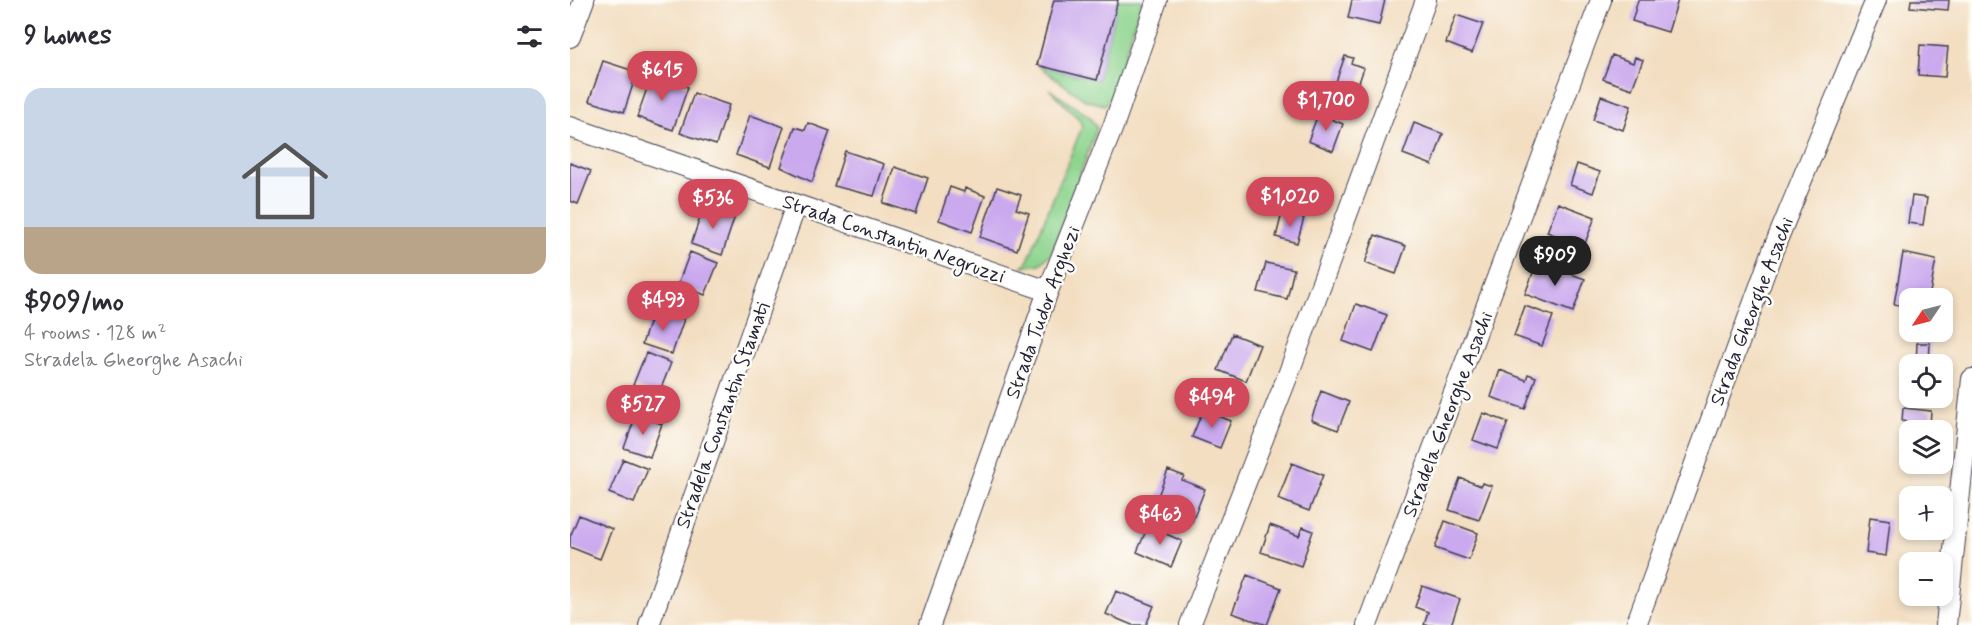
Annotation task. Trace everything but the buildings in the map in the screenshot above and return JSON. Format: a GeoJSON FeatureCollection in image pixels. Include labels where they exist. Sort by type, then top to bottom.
{"type":"FeatureCollection","features":[{"type":"Feature","properties":{"kind":"street"},"geometry":{"type":"LineString","coordinates":[[570,37],[584,0]]}},
{"type":"Feature","properties":{"kind":"street","name":"Strada Tudor Arghezi"},"geometry":{"type":"LineString","coordinates":[[930,625],[1048,291],[1114,124],[1156,0]]}},
{"type":"Feature","properties":{"kind":"street"},"geometry":{"type":"LineString","coordinates":[[1190,625],[1288,375],[1426,0]]}},
{"type":"Feature","properties":{"kind":"street","name":"Stradela Gheorghe Asachi"},"geometry":{"type":"LineString","coordinates":[[1367,625],[1601,0]]}},
{"type":"Feature","properties":{"kind":"street","name":"Strada Gheorghe Asachi"},"geometry":{"type":"LineString","coordinates":[[1636,625],[1773,250],[1876,0]]}},
{"type":"Feature","properties":{"kind":"street","name":"Strada Constantin Negruzzi"},"geometry":{"type":"LineString","coordinates":[[570,127],[1048,291]]}},
{"type":"Feature","properties":{"kind":"street","name":"Stradela Constantin Stamati"},"geometry":{"type":"LineString","coordinates":[[649,625],[796,205]]}},
{"type":"Feature","properties":{"kind":"street"},"geometry":{"type":"LineString","coordinates":[[1946,625],[1972,379]]}},
{"type":"Feature","properties":{"kind":"green space"},"geometry":{"type":"Polygon","coordinates":[[[1118,0],[1142,0],[1112,95],[1105,105],[1085,100],[1037,65],[1097,80],[1118,0]]]}},
{"type":"Feature","properties":{"kind":"green space"},"geometry":{"type":"Polygon","coordinates":[[[1049,89],[1090,117],[1097,128],[1051,254],[1040,264],[1021,267],[1027,263],[1082,127],[1080,120],[1049,89]]]}}]}
